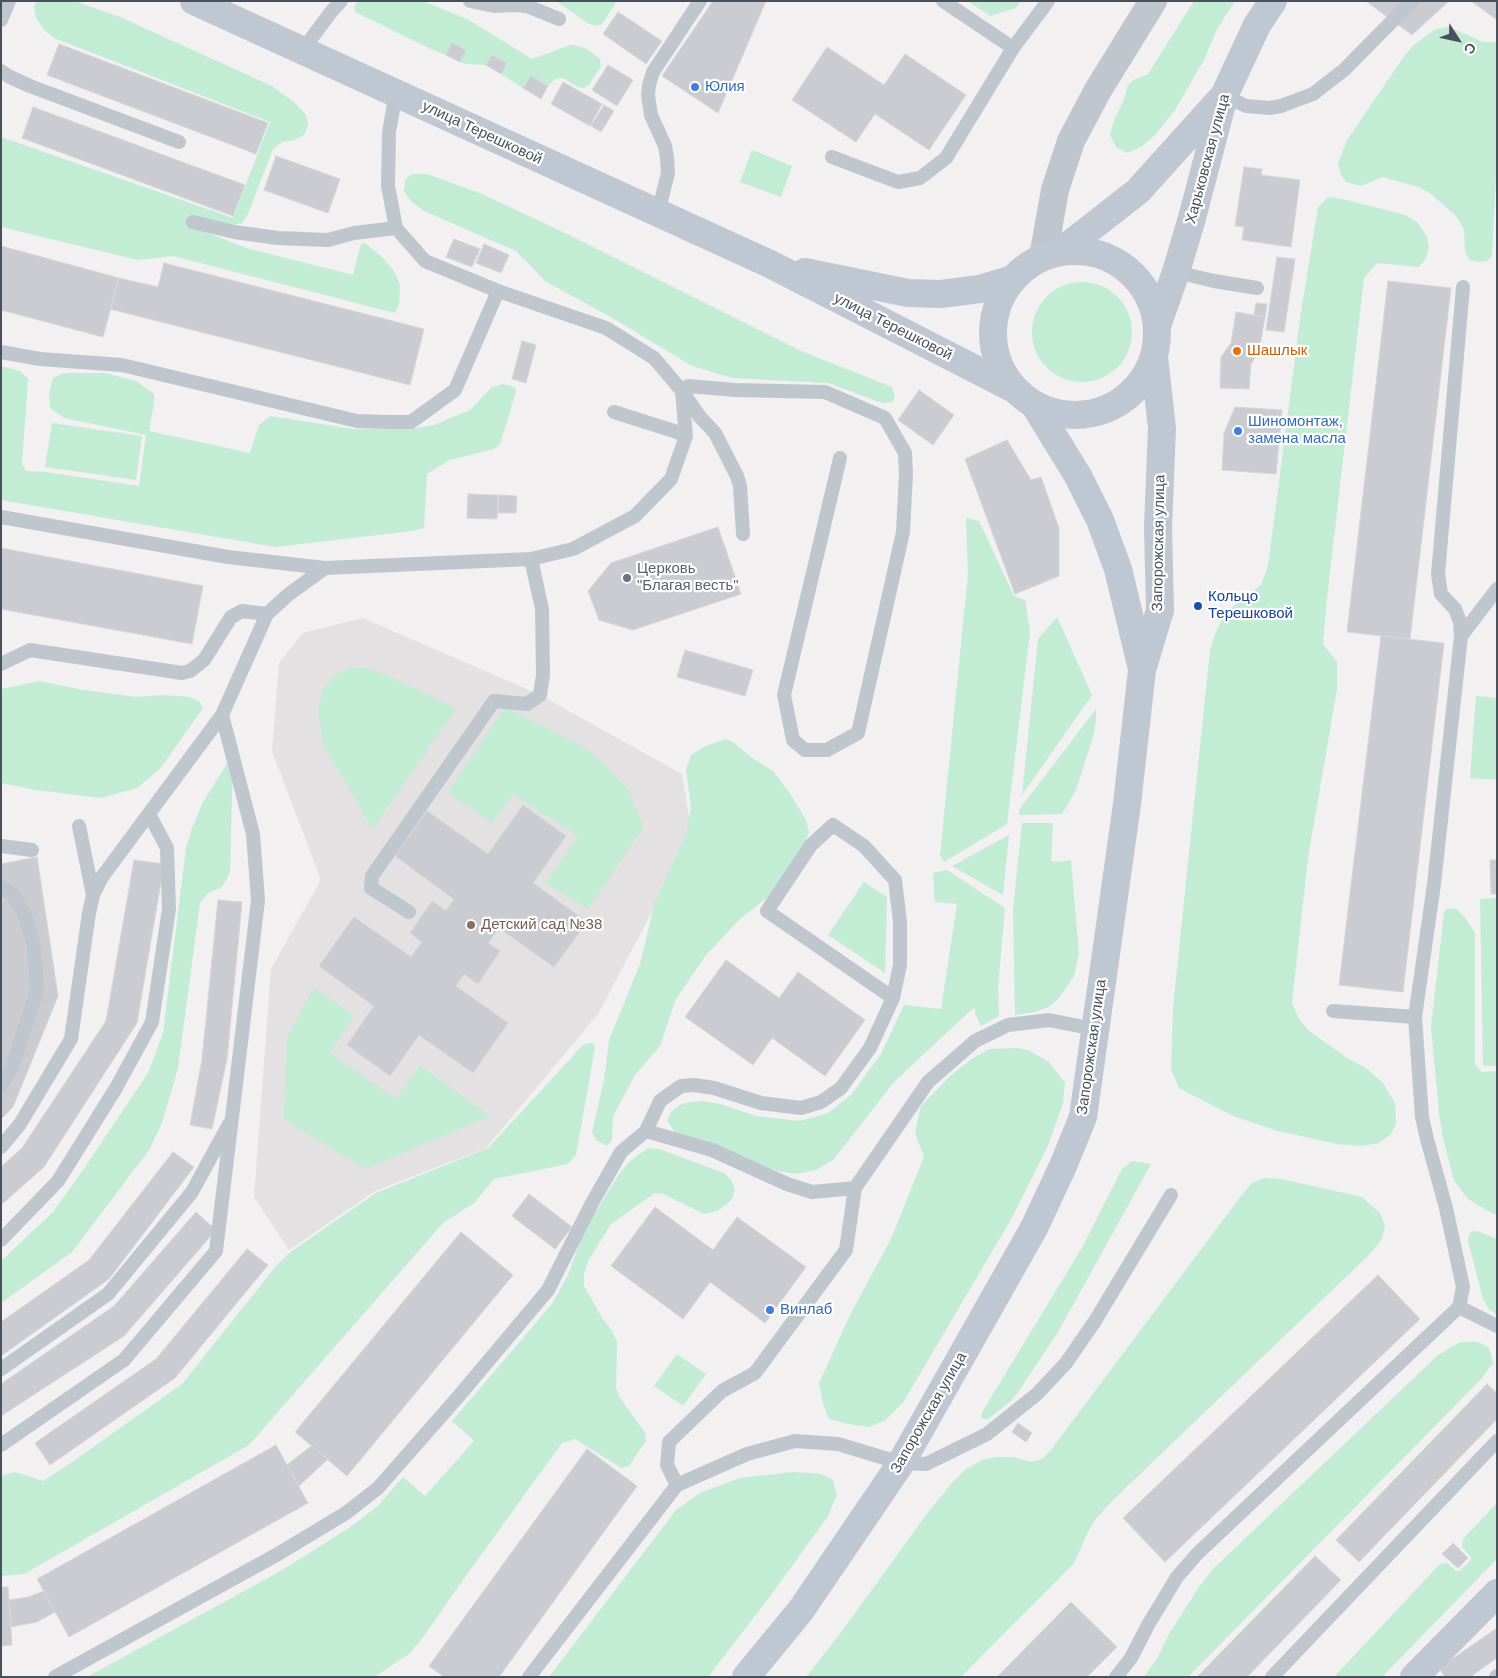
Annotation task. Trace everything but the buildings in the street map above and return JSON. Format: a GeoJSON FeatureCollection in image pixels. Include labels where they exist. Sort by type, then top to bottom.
{"type":"FeatureCollection","features":[{"type":"Feature","properties":{"kind":"main road","name":"улица Терешковой"},"geometry":{"type":"LineString","coordinates":[[194,1],[770,264],[1025,398]]}},
{"type":"Feature","properties":{"kind":"main road","name":"Харьковская улица"},"geometry":{"type":"LineString","coordinates":[[1158,323],[1192,218],[1224,96],[1257,25],[1273,1]]}},
{"type":"Feature","properties":{"kind":"main road"},"geometry":{"type":"LineString","coordinates":[[1142,670],[1118,569],[1100,520],[1078,476],[1025,398],[1002,370],[993,342],[996,311],[1013,279],[1052,255],[1138,191],[1224,96]]}},
{"type":"Feature","properties":{"kind":"main road"},"geometry":{"type":"LineString","coordinates":[[1025,398],[1063,414],[1077,414],[1106,408],[1130,393],[1148,370],[1157,346],[1158,323],[1156,312],[1142,284],[1127,269],[1102,253],[1081,250],[1052,255]]}},
{"type":"Feature","properties":{"kind":"main road","name":"улица Терешковой"},"geometry":{"type":"LineString","coordinates":[[770,264],[908,293],[941,294],[980,289],[1013,279]]}},
{"type":"Feature","properties":{"kind":"main road","name":"Запорожская улица"},"geometry":{"type":"LineString","coordinates":[[746,1677],[801,1610],[901,1463],[1034,1228],[1083,1117],[1127,804],[1142,670],[1160,610],[1158,527],[1162,428],[1154,357]]}},
{"type":"Feature","properties":{"kind":"main road"},"geometry":{"type":"LineString","coordinates":[[1414,1677],[1497,1593]]}},
{"type":"Feature","properties":{"kind":"street"},"geometry":{"type":"LineString","coordinates":[[1052,255],[1055,190],[1071,141],[1098,90],[1153,1]]}},
{"type":"Feature","properties":{"kind":"lane"},"geometry":{"type":"LineString","coordinates":[[1,20],[9,1]]}},
{"type":"Feature","properties":{"kind":"lane"},"geometry":{"type":"LineString","coordinates":[[302,51],[341,1]]}},
{"type":"Feature","properties":{"kind":"lane"},"geometry":{"type":"LineString","coordinates":[[470,1],[494,6],[527,6],[558,20]]}},
{"type":"Feature","properties":{"kind":"lane"},"geometry":{"type":"LineString","coordinates":[[658,213],[668,173],[667,158],[666,146],[651,116],[648,95],[649,84],[653,72],[700,1]]}},
{"type":"Feature","properties":{"kind":"lane"},"geometry":{"type":"LineString","coordinates":[[943,1],[1013,48]]}},
{"type":"Feature","properties":{"kind":"lane"},"geometry":{"type":"LineString","coordinates":[[832,157],[898,182],[920,178],[946,158],[1013,48],[1048,1]]}},
{"type":"Feature","properties":{"kind":"lane"},"geometry":{"type":"LineString","coordinates":[[1224,96],[1246,106],[1270,108],[1281,106],[1313,94],[1344,70],[1412,1]]}},
{"type":"Feature","properties":{"kind":"lane"},"geometry":{"type":"LineString","coordinates":[[1,71],[30,86],[180,142]]}},
{"type":"Feature","properties":{"kind":"lane"},"geometry":{"type":"LineString","coordinates":[[396,93],[389,132],[388,186],[396,228],[425,261],[498,291],[606,328],[654,358],[714,433],[730,460],[740,486],[744,534]]}},
{"type":"Feature","properties":{"kind":"lane"},"geometry":{"type":"LineString","coordinates":[[193,222],[234,232],[278,238],[318,240],[328,240],[354,233],[396,228]]}},
{"type":"Feature","properties":{"kind":"lane"},"geometry":{"type":"LineString","coordinates":[[1176,272],[1257,288]]}},
{"type":"Feature","properties":{"kind":"lane"},"geometry":{"type":"LineString","coordinates":[[1116,1677],[1131,1658],[1148,1625],[1177,1577],[1197,1554],[1459,1307],[1463,1287],[1446,1208],[1426,1139],[1422,1117],[1415,1017],[1434,884],[1462,636],[1456,609],[1440,594],[1438,574],[1463,287]]}},
{"type":"Feature","properties":{"kind":"lane"},"geometry":{"type":"LineString","coordinates":[[1,352],[40,359],[122,366],[357,420],[411,422],[455,390],[498,291]]}},
{"type":"Feature","properties":{"kind":"lane"},"geometry":{"type":"LineString","coordinates":[[682,391],[688,386],[735,390],[826,392],[885,418],[906,453],[902,532],[858,733],[827,750],[805,750],[793,740],[784,695],[840,458]]}},
{"type":"Feature","properties":{"kind":"lane"},"geometry":{"type":"LineString","coordinates":[[1,517],[228,557],[326,568],[531,559],[573,549],[635,516],[671,479],[686,436],[682,391]]}},
{"type":"Feature","properties":{"kind":"lane"},"geometry":{"type":"LineString","coordinates":[[614,412],[686,436]]}},
{"type":"Feature","properties":{"kind":"lane"},"geometry":{"type":"LineString","coordinates":[[409,912],[372,888],[372,876],[494,701],[528,704],[540,695],[543,675],[542,609],[531,559]]}},
{"type":"Feature","properties":{"kind":"lane"},"geometry":{"type":"LineString","coordinates":[[1,1147],[20,1124],[71,1039],[88,913],[93,895],[102,877],[222,715],[267,614],[289,594],[326,568]]}},
{"type":"Feature","properties":{"kind":"lane"},"geometry":{"type":"LineString","coordinates":[[1462,636],[1497,588]]}},
{"type":"Feature","properties":{"kind":"lane"},"geometry":{"type":"LineString","coordinates":[[1,664],[30,650],[182,673],[190,671],[204,660],[231,617],[242,610],[267,614]]}},
{"type":"Feature","properties":{"kind":"lane"},"geometry":{"type":"LineString","coordinates":[[1,1445],[124,1360],[216,1251],[258,900],[253,834],[222,715]]}},
{"type":"Feature","properties":{"kind":"lane"},"geometry":{"type":"LineString","coordinates":[[1,1240],[58,1181],[116,1088],[152,1022],[169,909],[167,848],[150,814]]}},
{"type":"Feature","properties":{"kind":"lane"},"geometry":{"type":"LineString","coordinates":[[55,1677],[278,1554],[346,1513],[378,1488],[439,1420],[548,1290],[620,1152],[646,1131],[660,1101],[681,1086],[694,1086],[714,1088],[761,1102],[801,1108],[821,1102],[841,1088],[870,1048],[893,998],[900,965],[900,922],[895,880],[864,846],[833,825],[811,845],[767,911],[893,998]]}},
{"type":"Feature","properties":{"kind":"lane"},"geometry":{"type":"LineString","coordinates":[[79,826],[93,895]]}},
{"type":"Feature","properties":{"kind":"lane"},"geometry":{"type":"LineString","coordinates":[[1,846],[32,850]]}},
{"type":"Feature","properties":{"kind":"lane"},"geometry":{"type":"LineString","coordinates":[[1,887],[11,893],[24,913],[34,945],[37,991],[12,1067],[1,1084]]}},
{"type":"Feature","properties":{"kind":"lane"},"geometry":{"type":"LineString","coordinates":[[1333,1011],[1415,1017]]}},
{"type":"Feature","properties":{"kind":"lane"},"geometry":{"type":"LineString","coordinates":[[677,1485],[667,1465],[670,1442],[722,1391],[755,1372],[846,1250],[855,1188],[928,1082],[975,1041],[1008,1026],[1049,1020],[1094,1029]]}},
{"type":"Feature","properties":{"kind":"lane"},"geometry":{"type":"LineString","coordinates":[[1,1369],[108,1294],[192,1192],[233,1116]]}},
{"type":"Feature","properties":{"kind":"lane"},"geometry":{"type":"LineString","coordinates":[[646,1131],[712,1150],[787,1184],[812,1192],[855,1188]]}},
{"type":"Feature","properties":{"kind":"lane"},"geometry":{"type":"LineString","coordinates":[[530,1677],[677,1485],[747,1454],[795,1441],[838,1444],[901,1463],[926,1464],[987,1434],[1037,1394],[1066,1363],[1095,1321],[1170,1195]]}},
{"type":"Feature","properties":{"kind":"lane"},"geometry":{"type":"LineString","coordinates":[[1459,1307],[1497,1326]]}},
{"type":"Feature","properties":{"kind":"lane"},"geometry":{"type":"LineString","coordinates":[[1272,1677],[1497,1441]]}},
{"type":"Feature","properties":{"kind":"shaded area","name":"Детский сад №38"},"geometry":{"type":"Polygon","coordinates":[[[363,618],[540,695],[682,774],[692,836],[598,1014],[486,1148],[375,1191],[289,1250],[254,1197],[271,969],[321,880],[272,751],[279,663],[303,633],[363,618]]]}},
{"type":"Feature","properties":{"kind":"green space"},"geometry":{"type":"Polygon","coordinates":[[[37,1],[74,1],[120,17],[272,86],[295,103],[306,115],[308,126],[304,135],[294,140],[282,142],[273,149],[248,214],[242,223],[196,228],[246,248],[353,275],[361,244],[365,243],[382,257],[394,271],[400,285],[399,305],[395,313],[173,256],[138,260],[1,227],[1,137],[233,218],[270,122],[54,38],[45,31],[36,18],[34,6],[37,1]]]}},
{"type":"Feature","properties":{"kind":"green space"},"geometry":{"type":"Polygon","coordinates":[[[358,1],[423,1],[469,20],[532,59],[574,45],[587,49],[600,59],[601,66],[589,85],[584,88],[578,87],[563,78],[555,79],[548,86],[531,76],[523,88],[501,74],[507,63],[492,55],[486,65],[460,62],[466,50],[452,43],[446,55],[431,49],[355,12],[354,6],[358,1]]]}},
{"type":"Feature","properties":{"kind":"green space"},"geometry":{"type":"Polygon","coordinates":[[[556,1],[617,1],[602,24],[596,26],[589,24],[556,1]]]}},
{"type":"Feature","properties":{"kind":"green space"},"geometry":{"type":"Polygon","coordinates":[[[968,1],[1021,1],[1016,8],[990,16],[968,1]]]}},
{"type":"Feature","properties":{"kind":"green space"},"geometry":{"type":"Polygon","coordinates":[[[1194,1],[1235,1],[1217,29],[1205,58],[1175,110],[1154,136],[1141,147],[1127,153],[1116,147],[1110,135],[1128,85],[1133,80],[1148,74],[1194,1]]]}},
{"type":"Feature","properties":{"kind":"green space"},"geometry":{"type":"Polygon","coordinates":[[[1449,27],[1483,42],[1497,42],[1497,156],[1492,256],[1487,261],[1470,260],[1465,252],[1464,229],[1457,217],[1431,194],[1419,187],[1382,177],[1361,186],[1346,182],[1341,175],[1338,163],[1347,140],[1405,55],[1415,44],[1436,29],[1449,27]]]}},
{"type":"Feature","properties":{"kind":"green space"},"geometry":{"type":"Polygon","coordinates":[[[752,150],[792,166],[781,197],[740,182],[752,150]]]}},
{"type":"Feature","properties":{"kind":"green space"},"geometry":{"type":"Polygon","coordinates":[[[412,174],[427,174],[482,194],[565,233],[801,351],[892,387],[895,396],[893,402],[882,403],[828,383],[732,378],[692,366],[614,319],[545,281],[516,251],[424,211],[412,202],[404,191],[405,180],[412,174]]]}},
{"type":"Feature","properties":{"kind":"green space"},"geometry":{"type":"Polygon","coordinates":[[[1328,197],[1405,215],[1418,223],[1427,237],[1429,247],[1426,258],[1419,267],[1377,263],[1364,278],[1323,644],[1337,662],[1337,689],[1308,858],[1292,1003],[1299,1019],[1308,1030],[1347,1058],[1367,1069],[1383,1083],[1395,1103],[1396,1124],[1390,1135],[1379,1143],[1362,1146],[1337,1144],[1278,1131],[1233,1116],[1179,1088],[1171,1069],[1173,1008],[1210,650],[1223,618],[1229,610],[1261,585],[1268,566],[1301,312],[1318,207],[1328,197]]]}},
{"type":"Feature","properties":{"kind":"green space"},"geometry":{"type":"Polygon","coordinates":[[[1082,282],[1092,283],[1110,290],[1124,304],[1131,322],[1131,342],[1124,360],[1110,374],[1092,381],[1082,382],[1072,381],[1054,374],[1040,360],[1033,342],[1032,332],[1033,322],[1040,304],[1054,290],[1072,283],[1082,282]]]}},
{"type":"Feature","properties":{"kind":"green space"},"geometry":{"type":"Polygon","coordinates":[[[1,366],[20,371],[28,379],[22,464],[26,471],[46,472],[139,486],[146,435],[64,418],[50,408],[49,393],[53,378],[63,373],[104,373],[136,381],[154,394],[149,431],[250,453],[259,425],[270,416],[353,429],[411,429],[434,425],[470,410],[491,388],[502,384],[512,386],[516,392],[498,446],[494,449],[450,460],[427,474],[424,528],[275,547],[1,500],[1,366]]]}},
{"type":"Feature","properties":{"kind":"green space"},"geometry":{"type":"Polygon","coordinates":[[[52,423],[142,436],[136,480],[45,467],[52,423]]]}},
{"type":"Feature","properties":{"kind":"green space"},"geometry":{"type":"Polygon","coordinates":[[[966,518],[979,521],[1014,596],[1025,600],[1030,632],[1007,824],[944,862],[940,855],[968,574],[966,518]]]}},
{"type":"Feature","properties":{"kind":"green space"},"geometry":{"type":"Polygon","coordinates":[[[1057,617],[1092,695],[1022,795],[1038,639],[1057,617]]]}},
{"type":"Feature","properties":{"kind":"green space"},"geometry":{"type":"Polygon","coordinates":[[[355,667],[375,670],[456,708],[373,829],[324,746],[318,712],[322,691],[337,673],[355,667]]]}},
{"type":"Feature","properties":{"kind":"green space"},"geometry":{"type":"Polygon","coordinates":[[[39,681],[83,690],[137,697],[163,695],[190,697],[200,702],[203,708],[160,769],[137,788],[101,798],[36,790],[1,783],[1,689],[39,681]]]}},
{"type":"Feature","properties":{"kind":"green space"},"geometry":{"type":"Polygon","coordinates":[[[1476,696],[1497,698],[1497,780],[1470,778],[1476,696]]]}},
{"type":"Feature","properties":{"kind":"green space"},"geometry":{"type":"Polygon","coordinates":[[[505,707],[582,746],[601,761],[629,791],[643,828],[588,909],[546,883],[578,836],[513,794],[492,823],[448,793],[505,707]]]}},
{"type":"Feature","properties":{"kind":"green space"},"geometry":{"type":"Polygon","coordinates":[[[1096,709],[1093,737],[1076,790],[1062,814],[1019,815],[1019,810],[1096,709]]]}},
{"type":"Feature","properties":{"kind":"green space"},"geometry":{"type":"Polygon","coordinates":[[[725,739],[733,742],[751,757],[773,771],[791,795],[806,820],[809,833],[772,894],[741,918],[706,955],[676,999],[660,1046],[635,1075],[613,1116],[612,1140],[607,1146],[596,1140],[592,1132],[604,1080],[609,1040],[640,964],[655,902],[686,835],[691,807],[686,770],[691,755],[704,747],[725,739]]]}},
{"type":"Feature","properties":{"kind":"green space"},"geometry":{"type":"Polygon","coordinates":[[[233,758],[230,873],[222,887],[208,893],[200,903],[178,1068],[162,1123],[149,1150],[72,1252],[1,1303],[1,1261],[53,1212],[148,1073],[163,1033],[186,848],[203,802],[230,759],[233,758]]]}},
{"type":"Feature","properties":{"kind":"green space"},"geometry":{"type":"Polygon","coordinates":[[[1022,823],[1053,823],[1051,861],[1071,860],[1079,954],[1074,976],[1059,998],[1049,1007],[1035,1012],[1015,1015],[1013,910],[1022,823]]]}},
{"type":"Feature","properties":{"kind":"green space"},"geometry":{"type":"Polygon","coordinates":[[[1009,835],[1003,895],[952,866],[1009,835]]]}},
{"type":"Feature","properties":{"kind":"green space"},"geometry":{"type":"Polygon","coordinates":[[[947,870],[1005,908],[998,988],[999,1016],[981,1026],[975,1013],[975,1008],[971,1010],[894,1082],[833,1160],[816,1170],[796,1174],[777,1171],[674,1131],[667,1120],[671,1112],[680,1105],[690,1102],[703,1101],[720,1104],[756,1116],[800,1121],[828,1113],[851,1095],[881,1054],[904,1005],[941,1009],[957,904],[935,902],[933,873],[947,870]]]}},
{"type":"Feature","properties":{"kind":"green space"},"geometry":{"type":"Polygon","coordinates":[[[864,882],[887,897],[885,973],[828,935],[864,882]]]}},
{"type":"Feature","properties":{"kind":"green space"},"geometry":{"type":"Polygon","coordinates":[[[1497,898],[1497,1066],[1483,1066],[1480,899],[1497,898]]]}},
{"type":"Feature","properties":{"kind":"green space"},"geometry":{"type":"Polygon","coordinates":[[[1448,908],[1457,909],[1475,933],[1475,1064],[1481,1072],[1497,1071],[1497,1215],[1468,1199],[1454,1181],[1439,1113],[1431,1027],[1444,912],[1448,908]]]}},
{"type":"Feature","properties":{"kind":"green space"},"geometry":{"type":"Polygon","coordinates":[[[314,988],[354,1016],[330,1053],[396,1099],[420,1066],[490,1116],[365,1169],[284,1119],[287,1037],[314,988]]]}},
{"type":"Feature","properties":{"kind":"green space"},"geometry":{"type":"Polygon","coordinates":[[[594,1044],[595,1048],[576,1155],[568,1164],[494,1179],[474,1203],[443,1223],[249,1445],[24,1574],[1,1576],[1,1476],[15,1472],[43,1481],[182,1384],[277,1265],[289,1253],[376,1193],[488,1148],[583,1045],[594,1044]]]}},
{"type":"Feature","properties":{"kind":"green space"},"geometry":{"type":"Polygon","coordinates":[[[1018,1048],[1028,1050],[1049,1062],[1065,1083],[1063,1103],[1048,1146],[1013,1216],[904,1401],[886,1420],[869,1427],[829,1419],[819,1383],[851,1313],[891,1239],[924,1157],[915,1133],[921,1106],[949,1077],[973,1058],[989,1049],[1018,1048]]]}},
{"type":"Feature","properties":{"kind":"green space"},"geometry":{"type":"Polygon","coordinates":[[[648,1148],[659,1149],[724,1173],[731,1180],[735,1189],[732,1199],[726,1205],[717,1211],[704,1214],[663,1194],[655,1193],[611,1224],[588,1261],[584,1274],[584,1286],[617,1342],[616,1388],[620,1398],[645,1433],[646,1441],[629,1466],[621,1468],[575,1439],[562,1443],[424,1636],[409,1654],[374,1677],[87,1677],[279,1572],[349,1528],[378,1506],[403,1477],[425,1496],[474,1441],[452,1421],[552,1304],[568,1275],[584,1231],[619,1174],[630,1161],[648,1148]]]}},
{"type":"Feature","properties":{"kind":"green space"},"geometry":{"type":"Polygon","coordinates":[[[1132,1161],[1151,1164],[1058,1332],[1011,1401],[988,1419],[983,1419],[981,1416],[984,1409],[1083,1246],[1122,1169],[1132,1161]]]}},
{"type":"Feature","properties":{"kind":"green space"},"geometry":{"type":"Polygon","coordinates":[[[1264,1178],[1281,1179],[1362,1197],[1380,1213],[1385,1226],[1382,1239],[1371,1253],[1112,1501],[1095,1520],[1074,1563],[961,1677],[806,1677],[842,1631],[929,1511],[966,1469],[982,1460],[997,1457],[1012,1457],[1032,1462],[1042,1459],[1050,1451],[1241,1196],[1252,1183],[1264,1178]]]}},
{"type":"Feature","properties":{"kind":"green space"},"geometry":{"type":"Polygon","coordinates":[[[1472,1231],[1477,1231],[1497,1239],[1497,1315],[1489,1309],[1483,1299],[1468,1241],[1472,1231]]]}},
{"type":"Feature","properties":{"kind":"green space"},"geometry":{"type":"Polygon","coordinates":[[[1460,1342],[1478,1342],[1489,1348],[1493,1363],[1482,1378],[1188,1677],[1144,1677],[1158,1657],[1169,1634],[1199,1587],[1214,1568],[1438,1355],[1460,1342]]]}},
{"type":"Feature","properties":{"kind":"green space"},"geometry":{"type":"Polygon","coordinates":[[[677,1354],[706,1374],[683,1406],[654,1386],[677,1354]]]}},
{"type":"Feature","properties":{"kind":"green space"},"geometry":{"type":"Polygon","coordinates":[[[793,1472],[821,1474],[833,1480],[837,1495],[828,1516],[771,1595],[708,1677],[549,1677],[676,1510],[700,1493],[740,1478],[793,1472]]]}},
{"type":"Feature","properties":{"kind":"green space"},"geometry":{"type":"Polygon","coordinates":[[[1497,1503],[1497,1559],[1382,1677],[1334,1677],[1440,1564],[1447,1563],[1456,1571],[1459,1571],[1470,1561],[1470,1556],[1462,1547],[1463,1539],[1497,1503]]]}},
{"type":"Feature","properties":{"kind":"place","name":"Юлия"},"geometry":{"type":"Point","coordinates":[695,87]}},
{"type":"Feature","properties":{"kind":"place","name":"Шашлык"},"geometry":{"type":"Point","coordinates":[1237,351]}},
{"type":"Feature","properties":{"kind":"place","name":"Шиномонтаж, замена масла"},"geometry":{"type":"Point","coordinates":[1238,431]}},
{"type":"Feature","properties":{"kind":"place","name":"Церковь \"Благая весть\""},"geometry":{"type":"Point","coordinates":[627,578]}},
{"type":"Feature","properties":{"kind":"place","name":"Кольцо Терешковой"},"geometry":{"type":"Point","coordinates":[1198,606]}},
{"type":"Feature","properties":{"kind":"place","name":"Детский сад №38"},"geometry":{"type":"Point","coordinates":[471,925]}},
{"type":"Feature","properties":{"kind":"place","name":"Винлаб"},"geometry":{"type":"Point","coordinates":[770,1310]}}]}
